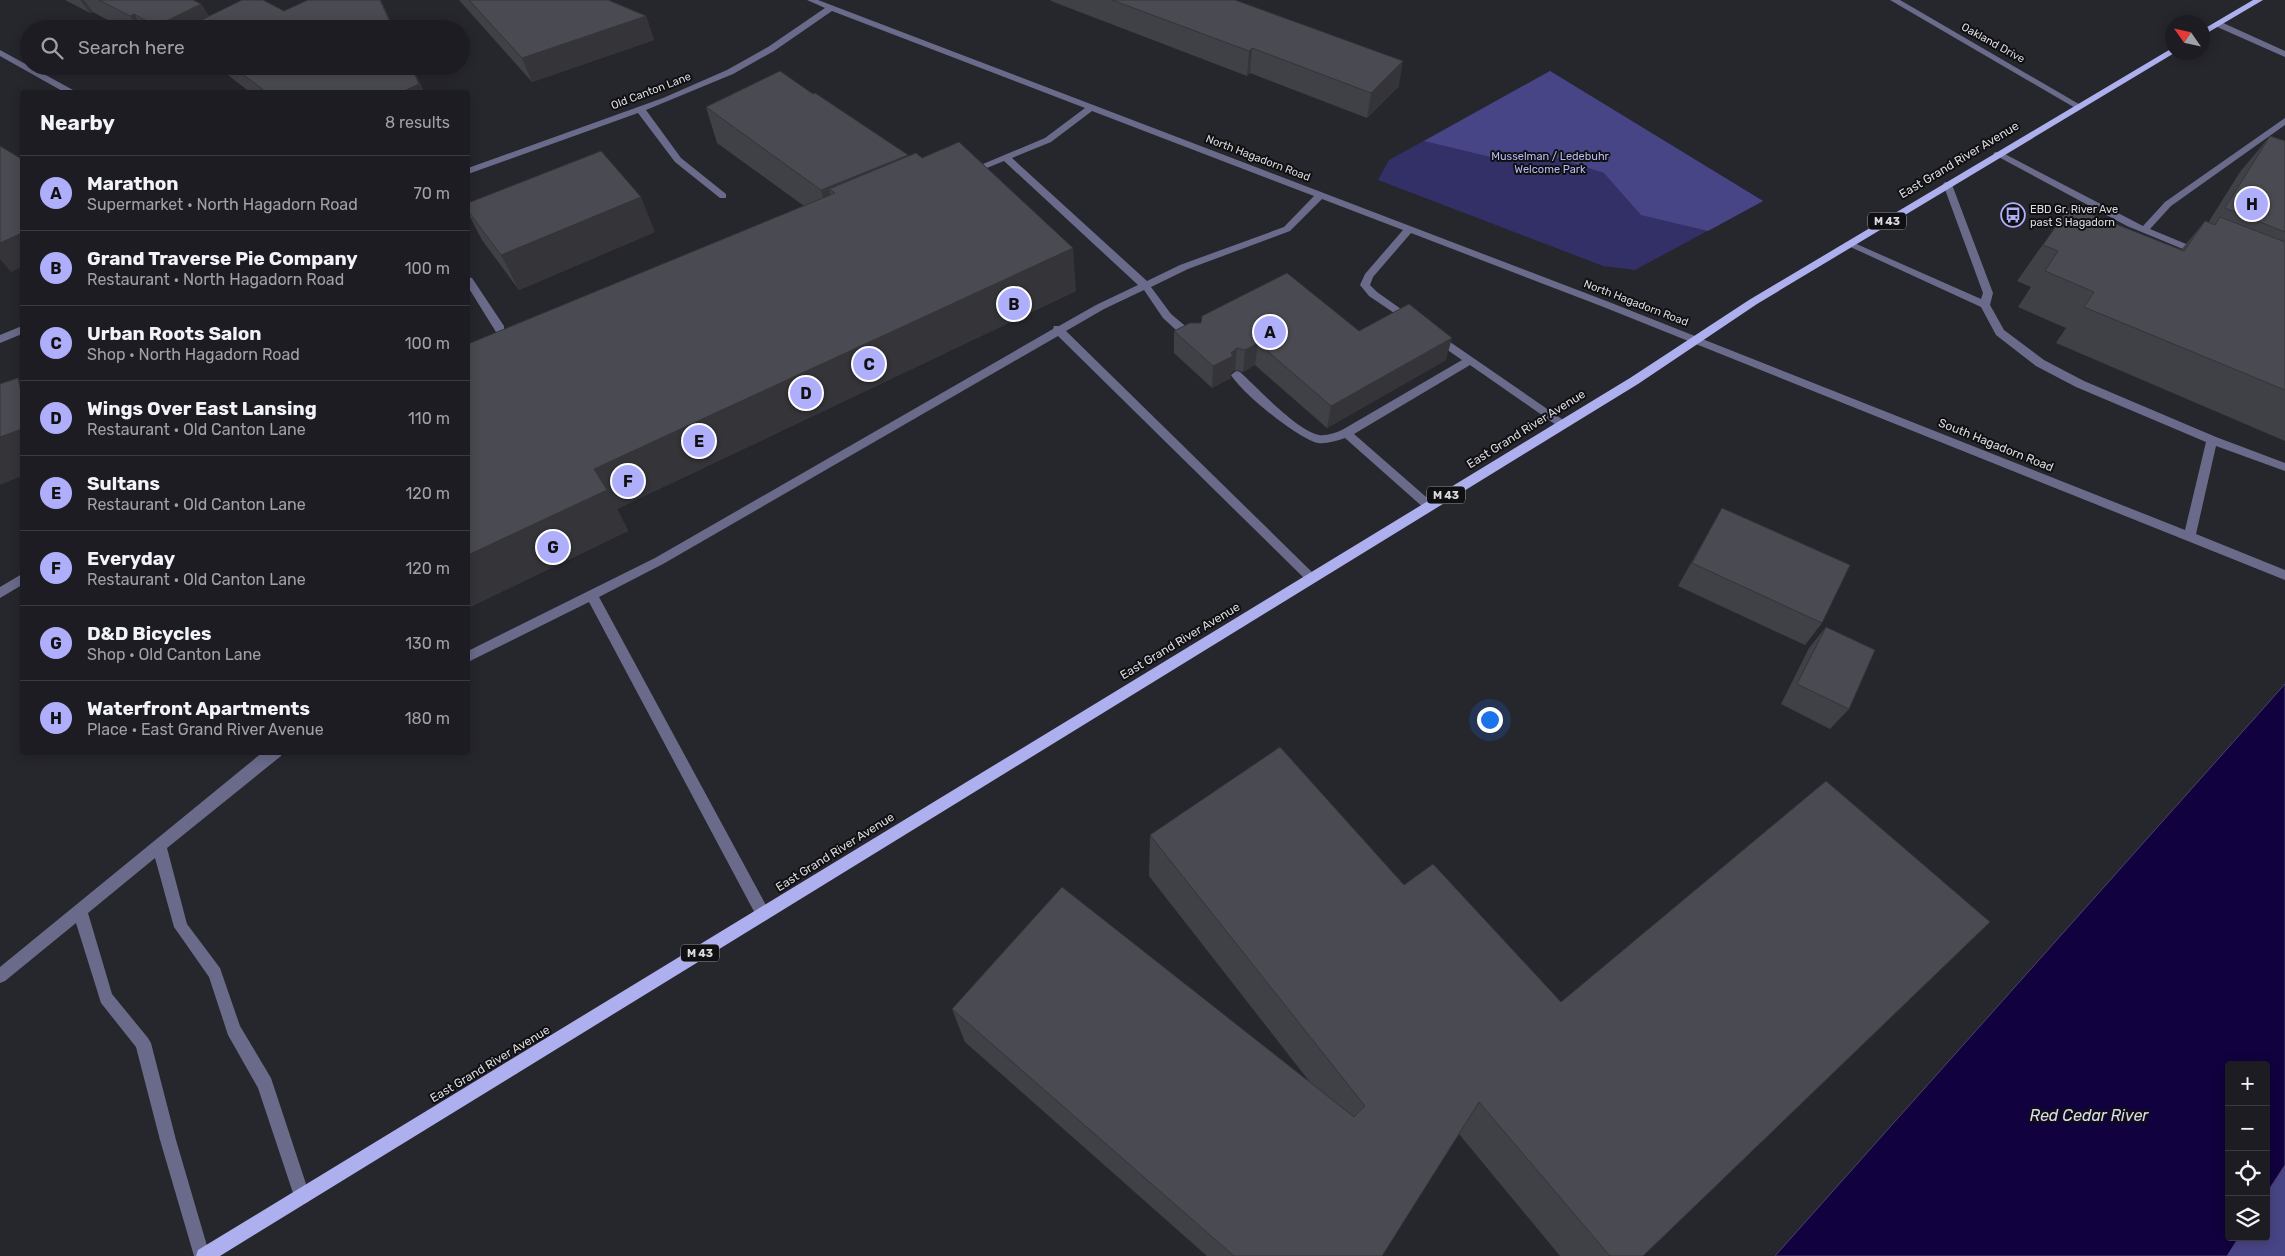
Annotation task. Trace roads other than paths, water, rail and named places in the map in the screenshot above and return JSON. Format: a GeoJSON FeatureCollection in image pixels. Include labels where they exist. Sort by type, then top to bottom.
{"type":"FeatureCollection","features":[{"type":"Feature","properties":{"kind":"main road"},"geometry":{"type":"LineString","coordinates":[[2210,29],[2259,0]]}},
{"type":"Feature","properties":{"kind":"main road","name":"East Grand River Avenue"},"geometry":{"type":"LineString","coordinates":[[203,1256],[1563,424],[1753,302],[1998,154],[2165,56]]}},
{"type":"Feature","properties":{"kind":"street","name":"North Hagadorn Road"},"geometry":{"type":"LineString","coordinates":[[811,0],[1696,340]]}},
{"type":"Feature","properties":{"kind":"street","name":"Oakland Drive"},"geometry":{"type":"LineString","coordinates":[[1894,0],[2080,106]]}},
{"type":"Feature","properties":{"kind":"street","name":"Old Canton Lane"},"geometry":{"type":"LineString","coordinates":[[470,170],[640,109],[730,72],[771,49],[831,8]]}},
{"type":"Feature","properties":{"kind":"street"},"geometry":{"type":"LineString","coordinates":[[2218,24],[2285,54]]}},
{"type":"Feature","properties":{"kind":"street"},"geometry":{"type":"LineString","coordinates":[[0,52],[20,63]]}},
{"type":"Feature","properties":{"kind":"street"},"geometry":{"type":"LineString","coordinates":[[40,75],[66,90]]}},
{"type":"Feature","properties":{"kind":"street"},"geometry":{"type":"LineString","coordinates":[[959,176],[1048,140],[1092,107]]}},
{"type":"Feature","properties":{"kind":"street"},"geometry":{"type":"LineString","coordinates":[[640,109],[678,160],[723,196]]}},
{"type":"Feature","properties":{"kind":"street"},"geometry":{"type":"LineString","coordinates":[[2144,230],[2168,204],[2285,122]]}},
{"type":"Feature","properties":{"kind":"street"},"geometry":{"type":"LineString","coordinates":[[1998,154],[2144,230],[2206,255]]}},
{"type":"Feature","properties":{"kind":"street"},"geometry":{"type":"LineString","coordinates":[[1005,158],[1145,285],[1168,316],[1196,341]]}},
{"type":"Feature","properties":{"kind":"street"},"geometry":{"type":"LineString","coordinates":[[1948,184],[1988,293],[1985,305]]}},
{"type":"Feature","properties":{"kind":"street"},"geometry":{"type":"LineString","coordinates":[[470,656],[659,560],[1058,329],[1184,267],[1287,229],[1320,195]]}},
{"type":"Feature","properties":{"kind":"street"},"geometry":{"type":"LineString","coordinates":[[1409,229],[1369,276],[1365,285],[1373,294],[1563,424]]}},
{"type":"Feature","properties":{"kind":"street"},"geometry":{"type":"LineString","coordinates":[[1849,244],[1985,305],[2000,332],[2040,364],[2080,384],[2212,440],[2285,468]]}},
{"type":"Feature","properties":{"kind":"street"},"geometry":{"type":"LineString","coordinates":[[470,283],[500,329]]}},
{"type":"Feature","properties":{"kind":"street"},"geometry":{"type":"LineString","coordinates":[[1058,329],[1311,578]]}},
{"type":"Feature","properties":{"kind":"street"},"geometry":{"type":"LineString","coordinates":[[0,339],[20,331]]}},
{"type":"Feature","properties":{"kind":"street","name":"South Hagadorn Road"},"geometry":{"type":"LineString","coordinates":[[1696,340],[2285,575]]}},
{"type":"Feature","properties":{"kind":"street"},"geometry":{"type":"LineString","coordinates":[[1236,375],[1299,430],[1317,438],[1331,439],[1346,433],[1470,360]]}},
{"type":"Feature","properties":{"kind":"street"},"geometry":{"type":"LineString","coordinates":[[1346,433],[1429,506]]}},
{"type":"Feature","properties":{"kind":"street"},"geometry":{"type":"LineString","coordinates":[[2189,537],[2212,440]]}},
{"type":"Feature","properties":{"kind":"street"},"geometry":{"type":"LineString","coordinates":[[0,593],[20,580]]}},
{"type":"Feature","properties":{"kind":"street"},"geometry":{"type":"LineString","coordinates":[[592,595],[763,914]]}},
{"type":"Feature","properties":{"kind":"street"},"geometry":{"type":"LineString","coordinates":[[0,976],[271,755]]}},
{"type":"Feature","properties":{"kind":"street"},"geometry":{"type":"LineString","coordinates":[[159,846],[181,927],[215,973],[234,1030],[265,1084],[302,1196]]}},
{"type":"Feature","properties":{"kind":"street"},"geometry":{"type":"LineString","coordinates":[[80,912],[106,998],[143,1044],[168,1140],[203,1256]]}},
{"type":"Feature","properties":{"kind":"water","name":"Red Cedar River"},"geometry":{"type":"Polygon","coordinates":[[[2285,684],[2285,1165],[2270,1188],[2270,1061],[2225,1061],[2225,1241],[2236,1241],[2227,1256],[1775,1256],[2285,684]]]}},
{"type":"Feature","properties":{"kind":"place","name":"Waterfront Apartments"},"geometry":{"type":"Point","coordinates":[2252,204]}},
{"type":"Feature","properties":{"kind":"place","name":"EBD Gr. River Ave past S Hagadorn"},"geometry":{"type":"Point","coordinates":[2013,215]}},
{"type":"Feature","properties":{"kind":"place","name":"Grand Traverse Pie Company"},"geometry":{"type":"Point","coordinates":[1014,304]}},
{"type":"Feature","properties":{"kind":"place","name":"Marathon"},"geometry":{"type":"Point","coordinates":[1270,332]}},
{"type":"Feature","properties":{"kind":"place","name":"Urban Roots Salon"},"geometry":{"type":"Point","coordinates":[869,364]}},
{"type":"Feature","properties":{"kind":"place","name":"Wings Over East Lansing"},"geometry":{"type":"Point","coordinates":[806,393]}},
{"type":"Feature","properties":{"kind":"place","name":"Sultans"},"geometry":{"type":"Point","coordinates":[699,441]}},
{"type":"Feature","properties":{"kind":"place","name":"Everyday"},"geometry":{"type":"Point","coordinates":[628,481]}},
{"type":"Feature","properties":{"kind":"place","name":"D&D Bicycles"},"geometry":{"type":"Point","coordinates":[553,547]}},
{"type":"Feature","properties":{"kind":"park label","name":"Musselman / Ledebuhr Welcome Park"},"geometry":{"type":"Point","coordinates":[1550,162]}}]}
